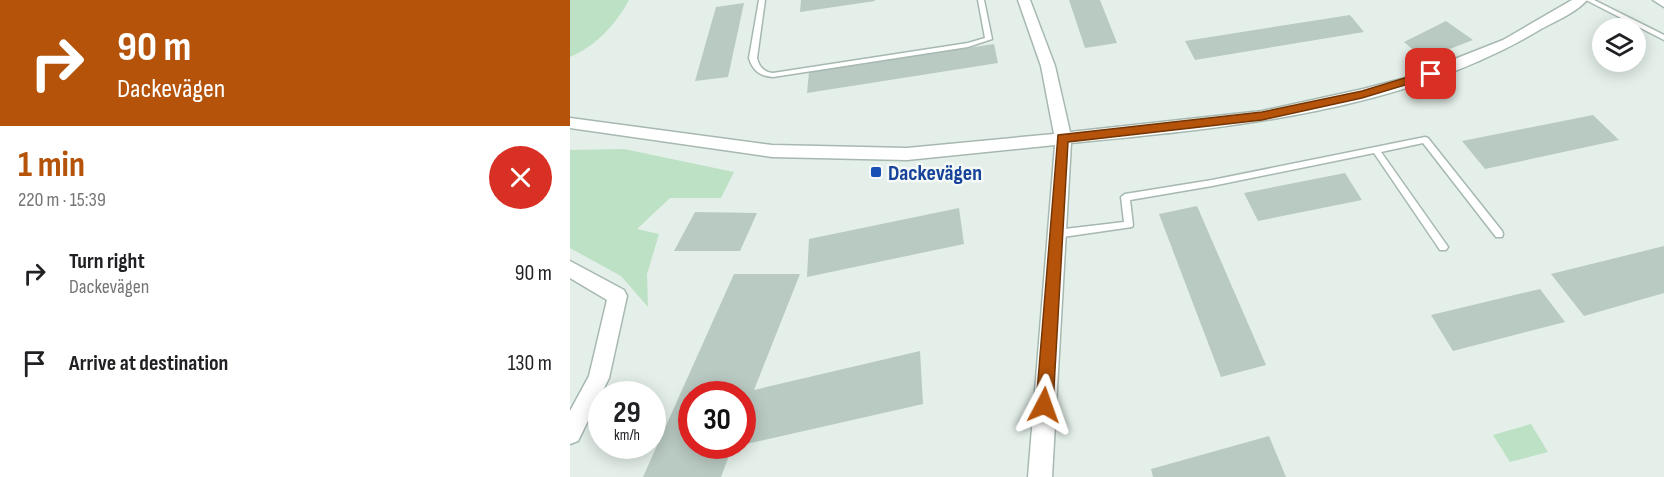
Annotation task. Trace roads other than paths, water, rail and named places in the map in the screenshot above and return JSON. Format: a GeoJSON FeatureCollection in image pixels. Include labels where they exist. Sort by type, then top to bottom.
{"type":"FeatureCollection","features":[{"type":"Feature","properties":{"kind":"street"},"geometry":{"type":"LineString","coordinates":[[1024,0],[1048,66],[1062,138],[1040,477]]}},
{"type":"Feature","properties":{"kind":"street"},"geometry":{"type":"LineString","coordinates":[[570,123],[772,151],[907,154],[1262,116],[1362,94],[1414,80],[1465,62],[1526,34],[1580,0]]}},
{"type":"Feature","properties":{"kind":"street"},"geometry":{"type":"LineString","coordinates":[[1659,0],[1664,3]]}},
{"type":"Feature","properties":{"kind":"street"},"geometry":{"type":"LineString","coordinates":[[570,269],[617,297],[599,378],[570,433]]}},
{"type":"Feature","properties":{"kind":"lane"},"geometry":{"type":"LineString","coordinates":[[762,0],[753,58],[755,66],[764,74],[773,75],[968,45],[989,39],[981,0]]}},
{"type":"Feature","properties":{"kind":"lane"},"geometry":{"type":"LineString","coordinates":[[1589,0],[1664,38]]}},
{"type":"Feature","properties":{"kind":"lane"},"geometry":{"type":"LineString","coordinates":[[1056,234],[1129,225],[1125,198],[1425,140],[1499,234]]}},
{"type":"Feature","properties":{"kind":"lane"},"geometry":{"type":"LineString","coordinates":[[1376,150],[1443,247]]}},
{"type":"Feature","properties":{"kind":"place","name":"Dackevägen"},"geometry":{"type":"Point","coordinates":[876,172]}}]}
